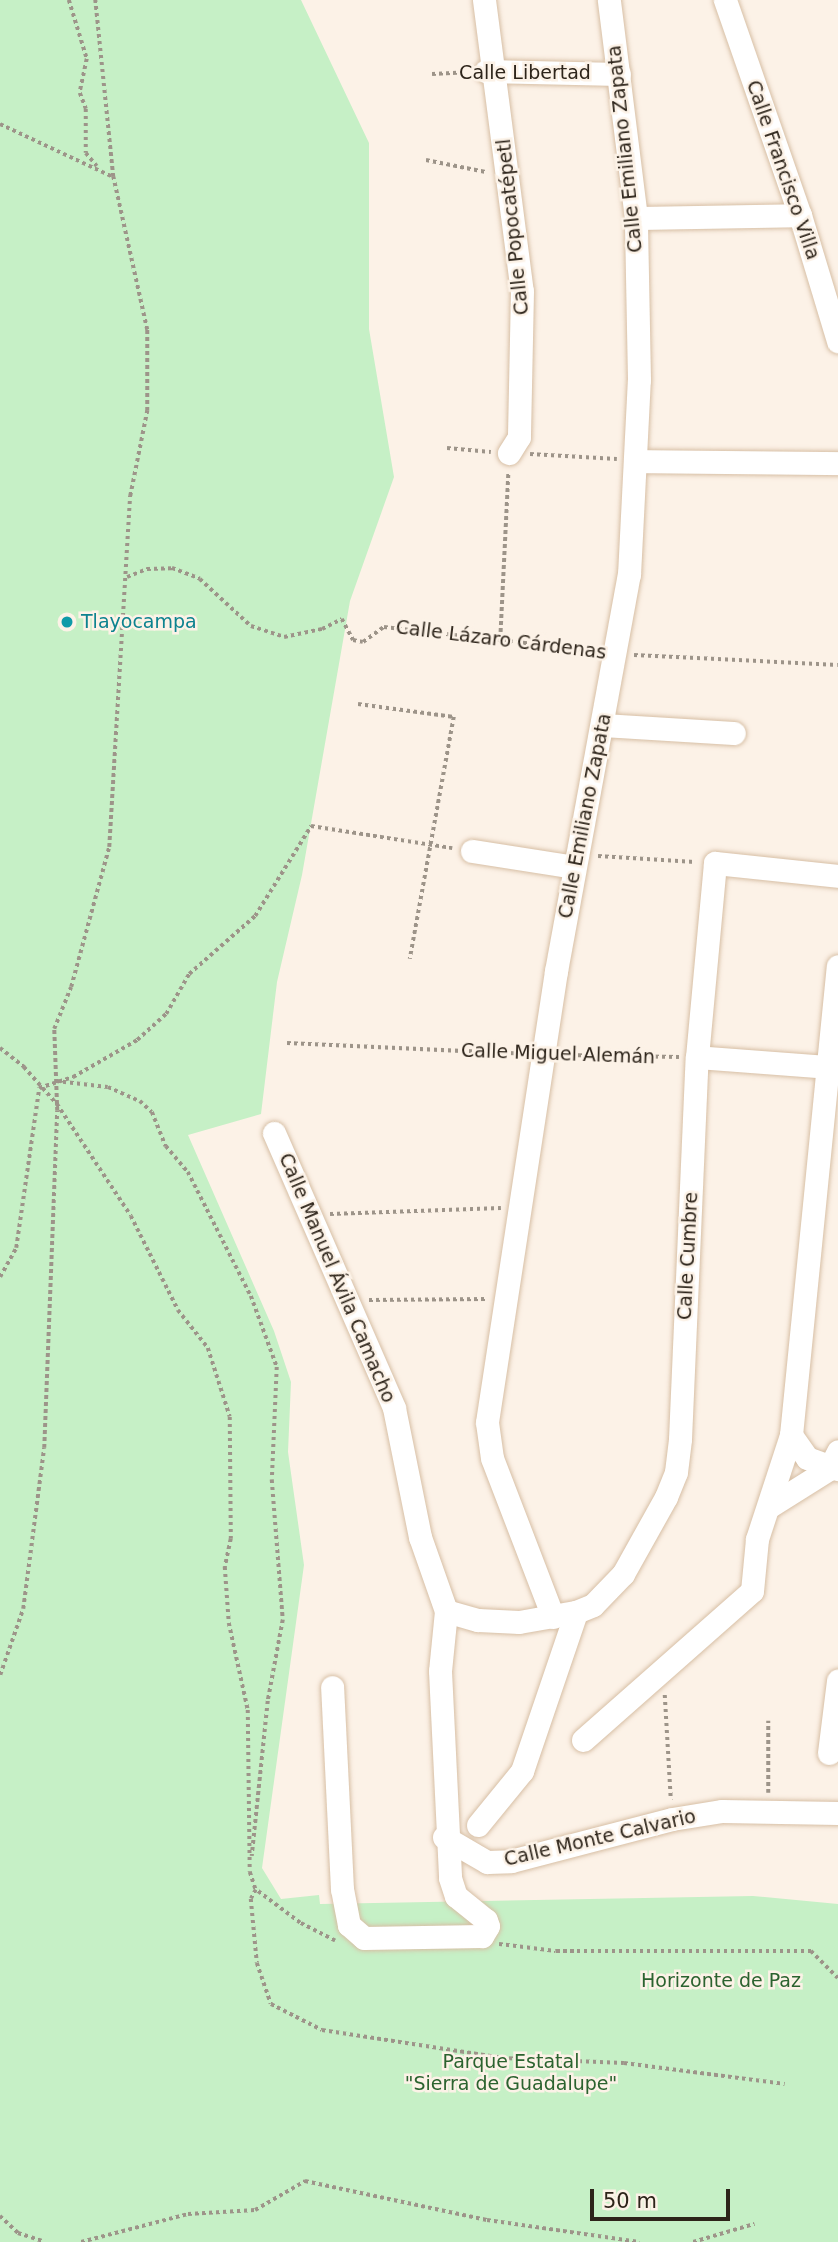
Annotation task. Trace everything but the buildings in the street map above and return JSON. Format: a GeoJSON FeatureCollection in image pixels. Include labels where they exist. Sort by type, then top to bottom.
{"type":"FeatureCollection","features":[{"type":"Feature","properties":{"kind":"street","name":"Calle Popocatépetl"},"geometry":{"type":"LineString","coordinates":[[484,0],[491,71],[509,173],[522,291],[523,356],[519,437],[509,453]]}},
{"type":"Feature","properties":{"kind":"street","name":"Calle Emiliano Zapata"},"geometry":{"type":"LineString","coordinates":[[553,1617],[488,1442],[503,1299],[517,1207],[575,861],[618,654],[629,575],[636,461],[636,218],[609,0]]}},
{"type":"Feature","properties":{"kind":"street","name":"Calle Francisco Villa"},"geometry":{"type":"LineString","coordinates":[[724,0],[800,215],[838,341]]}},
{"type":"Feature","properties":{"kind":"street","name":"Calle Libertad"},"geometry":{"type":"LineString","coordinates":[[491,71],[619,74]]}},
{"type":"Feature","properties":{"kind":"street"},"geometry":{"type":"LineString","coordinates":[[636,218],[800,215]]}},
{"type":"Feature","properties":{"kind":"street"},"geometry":{"type":"LineString","coordinates":[[636,461],[838,463]]}},
{"type":"Feature","properties":{"kind":"street"},"geometry":{"type":"LineString","coordinates":[[603,725],[734,733]]}},
{"type":"Feature","properties":{"kind":"street"},"geometry":{"type":"LineString","coordinates":[[472,851],[575,861]]}},
{"type":"Feature","properties":{"kind":"street"},"geometry":{"type":"LineString","coordinates":[[715,863],[838,876]]}},
{"type":"Feature","properties":{"kind":"street","name":"Calle Cumbre"},"geometry":{"type":"LineString","coordinates":[[446,1611],[478,1620],[553,1617],[576,1612],[608,1593],[623,1574],[676,1472],[715,863]]}},
{"type":"Feature","properties":{"kind":"street"},"geometry":{"type":"LineString","coordinates":[[583,1740],[752,1591],[757,1539],[770,1506],[791,1435],[832,1117],[829,1067],[838,966]]}},
{"type":"Feature","properties":{"kind":"street"},"geometry":{"type":"LineString","coordinates":[[703,1058],[829,1067]]}},
{"type":"Feature","properties":{"kind":"street","name":"Calle Manuel Ávila Camacho"},"geometry":{"type":"LineString","coordinates":[[274,1133],[394,1408],[420,1537],[446,1611],[440,1671],[444,1837]]}},
{"type":"Feature","properties":{"kind":"street"},"geometry":{"type":"LineString","coordinates":[[791,1435],[807,1458],[835,1463]]}},
{"type":"Feature","properties":{"kind":"street"},"geometry":{"type":"LineString","coordinates":[[770,1506],[835,1463]]}},
{"type":"Feature","properties":{"kind":"street"},"geometry":{"type":"LineString","coordinates":[[478,1825],[523,1771],[576,1612]]}},
{"type":"Feature","properties":{"kind":"street"},"geometry":{"type":"LineString","coordinates":[[829,1753],[838,1681]]}},
{"type":"Feature","properties":{"kind":"street"},"geometry":{"type":"LineString","coordinates":[[332,1687],[342,1889],[349,1925],[364,1938],[482,1936],[488,1926],[486,1920],[456,1896],[444,1837]]}},
{"type":"Feature","properties":{"kind":"street","name":"Calle Monte Calvario"},"geometry":{"type":"LineString","coordinates":[[444,1837],[487,1862],[511,1861],[672,1819],[768,1811],[838,1813]]}},
{"type":"Feature","properties":{"kind":"path"},"geometry":{"type":"LineString","coordinates":[[69,0],[87,59],[80,93],[86,109],[86,153],[97,166]]}},
{"type":"Feature","properties":{"kind":"path"},"geometry":{"type":"LineString","coordinates":[[0,1675],[23,1609],[44,1448],[57,1104],[54,1029],[71,987],[109,847],[130,496],[146,411],[147,330],[113,177],[95,0]]}},
{"type":"Feature","properties":{"kind":"path","name":"Calle Libertad"},"geometry":{"type":"LineString","coordinates":[[432,74],[491,71]]}},
{"type":"Feature","properties":{"kind":"path"},"geometry":{"type":"LineString","coordinates":[[0,124],[97,166],[113,177]]}},
{"type":"Feature","properties":{"kind":"path"},"geometry":{"type":"LineString","coordinates":[[426,160],[509,173]]}},
{"type":"Feature","properties":{"kind":"path"},"geometry":{"type":"LineString","coordinates":[[447,448],[636,461]]}},
{"type":"Feature","properties":{"kind":"path"},"geometry":{"type":"LineString","coordinates":[[500,639],[509,453]]}},
{"type":"Feature","properties":{"kind":"path","name":"Calle Lázaro Cárdenas"},"geometry":{"type":"LineString","coordinates":[[127,577],[147,569],[172,568],[200,579],[251,626],[284,637],[342,619],[353,640],[363,642],[384,627],[618,654],[838,665]]}},
{"type":"Feature","properties":{"kind":"path"},"geometry":{"type":"LineString","coordinates":[[358,704],[454,717],[410,959]]}},
{"type":"Feature","properties":{"kind":"path"},"geometry":{"type":"LineString","coordinates":[[39,1088],[73,1077],[137,1040],[156,1023],[190,974],[255,916],[311,826],[472,851]]}},
{"type":"Feature","properties":{"kind":"path"},"geometry":{"type":"LineString","coordinates":[[575,861],[715,863]]}},
{"type":"Feature","properties":{"kind":"path","name":"Calle Miguel Alemán"},"geometry":{"type":"LineString","coordinates":[[287,1043],[542,1055],[703,1058]]}},
{"type":"Feature","properties":{"kind":"path"},"geometry":{"type":"LineString","coordinates":[[0,1048],[24,1067],[39,1088],[57,1104],[131,1216],[178,1310],[208,1348],[230,1417],[231,1539],[225,1567],[229,1623],[248,1710],[250,1872],[256,1890],[327,1938],[345,1944],[364,1938]]}},
{"type":"Feature","properties":{"kind":"path"},"geometry":{"type":"LineString","coordinates":[[56,1081],[108,1087],[139,1101],[152,1112],[166,1146],[188,1172],[251,1296],[277,1367],[272,1480],[283,1620],[268,1701],[250,1872]]}},
{"type":"Feature","properties":{"kind":"path"},"geometry":{"type":"LineString","coordinates":[[0,1277],[16,1248],[39,1088]]}},
{"type":"Feature","properties":{"kind":"path"},"geometry":{"type":"LineString","coordinates":[[310,1215],[517,1207]]}},
{"type":"Feature","properties":{"kind":"path"},"geometry":{"type":"LineString","coordinates":[[349,1300],[503,1299]]}},
{"type":"Feature","properties":{"kind":"path"},"geometry":{"type":"LineString","coordinates":[[0,1654],[6,1657]]}},
{"type":"Feature","properties":{"kind":"path"},"geometry":{"type":"LineString","coordinates":[[664,1669],[672,1819]]}},
{"type":"Feature","properties":{"kind":"path"},"geometry":{"type":"LineString","coordinates":[[768,1721],[768,1811]]}},
{"type":"Feature","properties":{"kind":"path"},"geometry":{"type":"LineString","coordinates":[[256,1890],[251,1899],[257,1963],[271,2004],[322,2029],[502,2058],[624,2063],[785,2084]]}},
{"type":"Feature","properties":{"kind":"path"},"geometry":{"type":"LineString","coordinates":[[482,1936],[512,1947],[556,1951],[811,1951],[821,1956],[838,1978]]}},
{"type":"Feature","properties":{"kind":"path"},"geometry":{"type":"LineString","coordinates":[[81,2242],[188,2214],[255,2210],[305,2181],[486,2220],[639,2242]]}},
{"type":"Feature","properties":{"kind":"path"},"geometry":{"type":"LineString","coordinates":[[0,2216],[18,2233],[45,2242]]}},
{"type":"Feature","properties":{"kind":"path"},"geometry":{"type":"LineString","coordinates":[[692,2242],[754,2224]]}},
{"type":"Feature","properties":{"kind":"green space"},"geometry":{"type":"Polygon","coordinates":[[[0,0],[301,0],[369,143],[369,329],[394,477],[350,601],[302,875],[277,982],[261,1114],[188,1135],[274,1331],[291,1382],[288,1452],[304,1565],[262,1868],[281,1899],[319,1895],[320,1904],[753,1896],[838,1904],[838,2242],[0,2242],[0,0]]]}},
{"type":"Feature","properties":{"kind":"place","name":"Tlayocampa"},"geometry":{"type":"Point","coordinates":[67,622]}},
{"type":"Feature","properties":{"kind":"park label","name":"Horizonte de Paz"},"geometry":{"type":"Point","coordinates":[721,1981]}},
{"type":"Feature","properties":{"kind":"park label","name":"Parque Estatal \"Sierra de Guadalupe\""},"geometry":{"type":"Point","coordinates":[511,2073]}}]}
